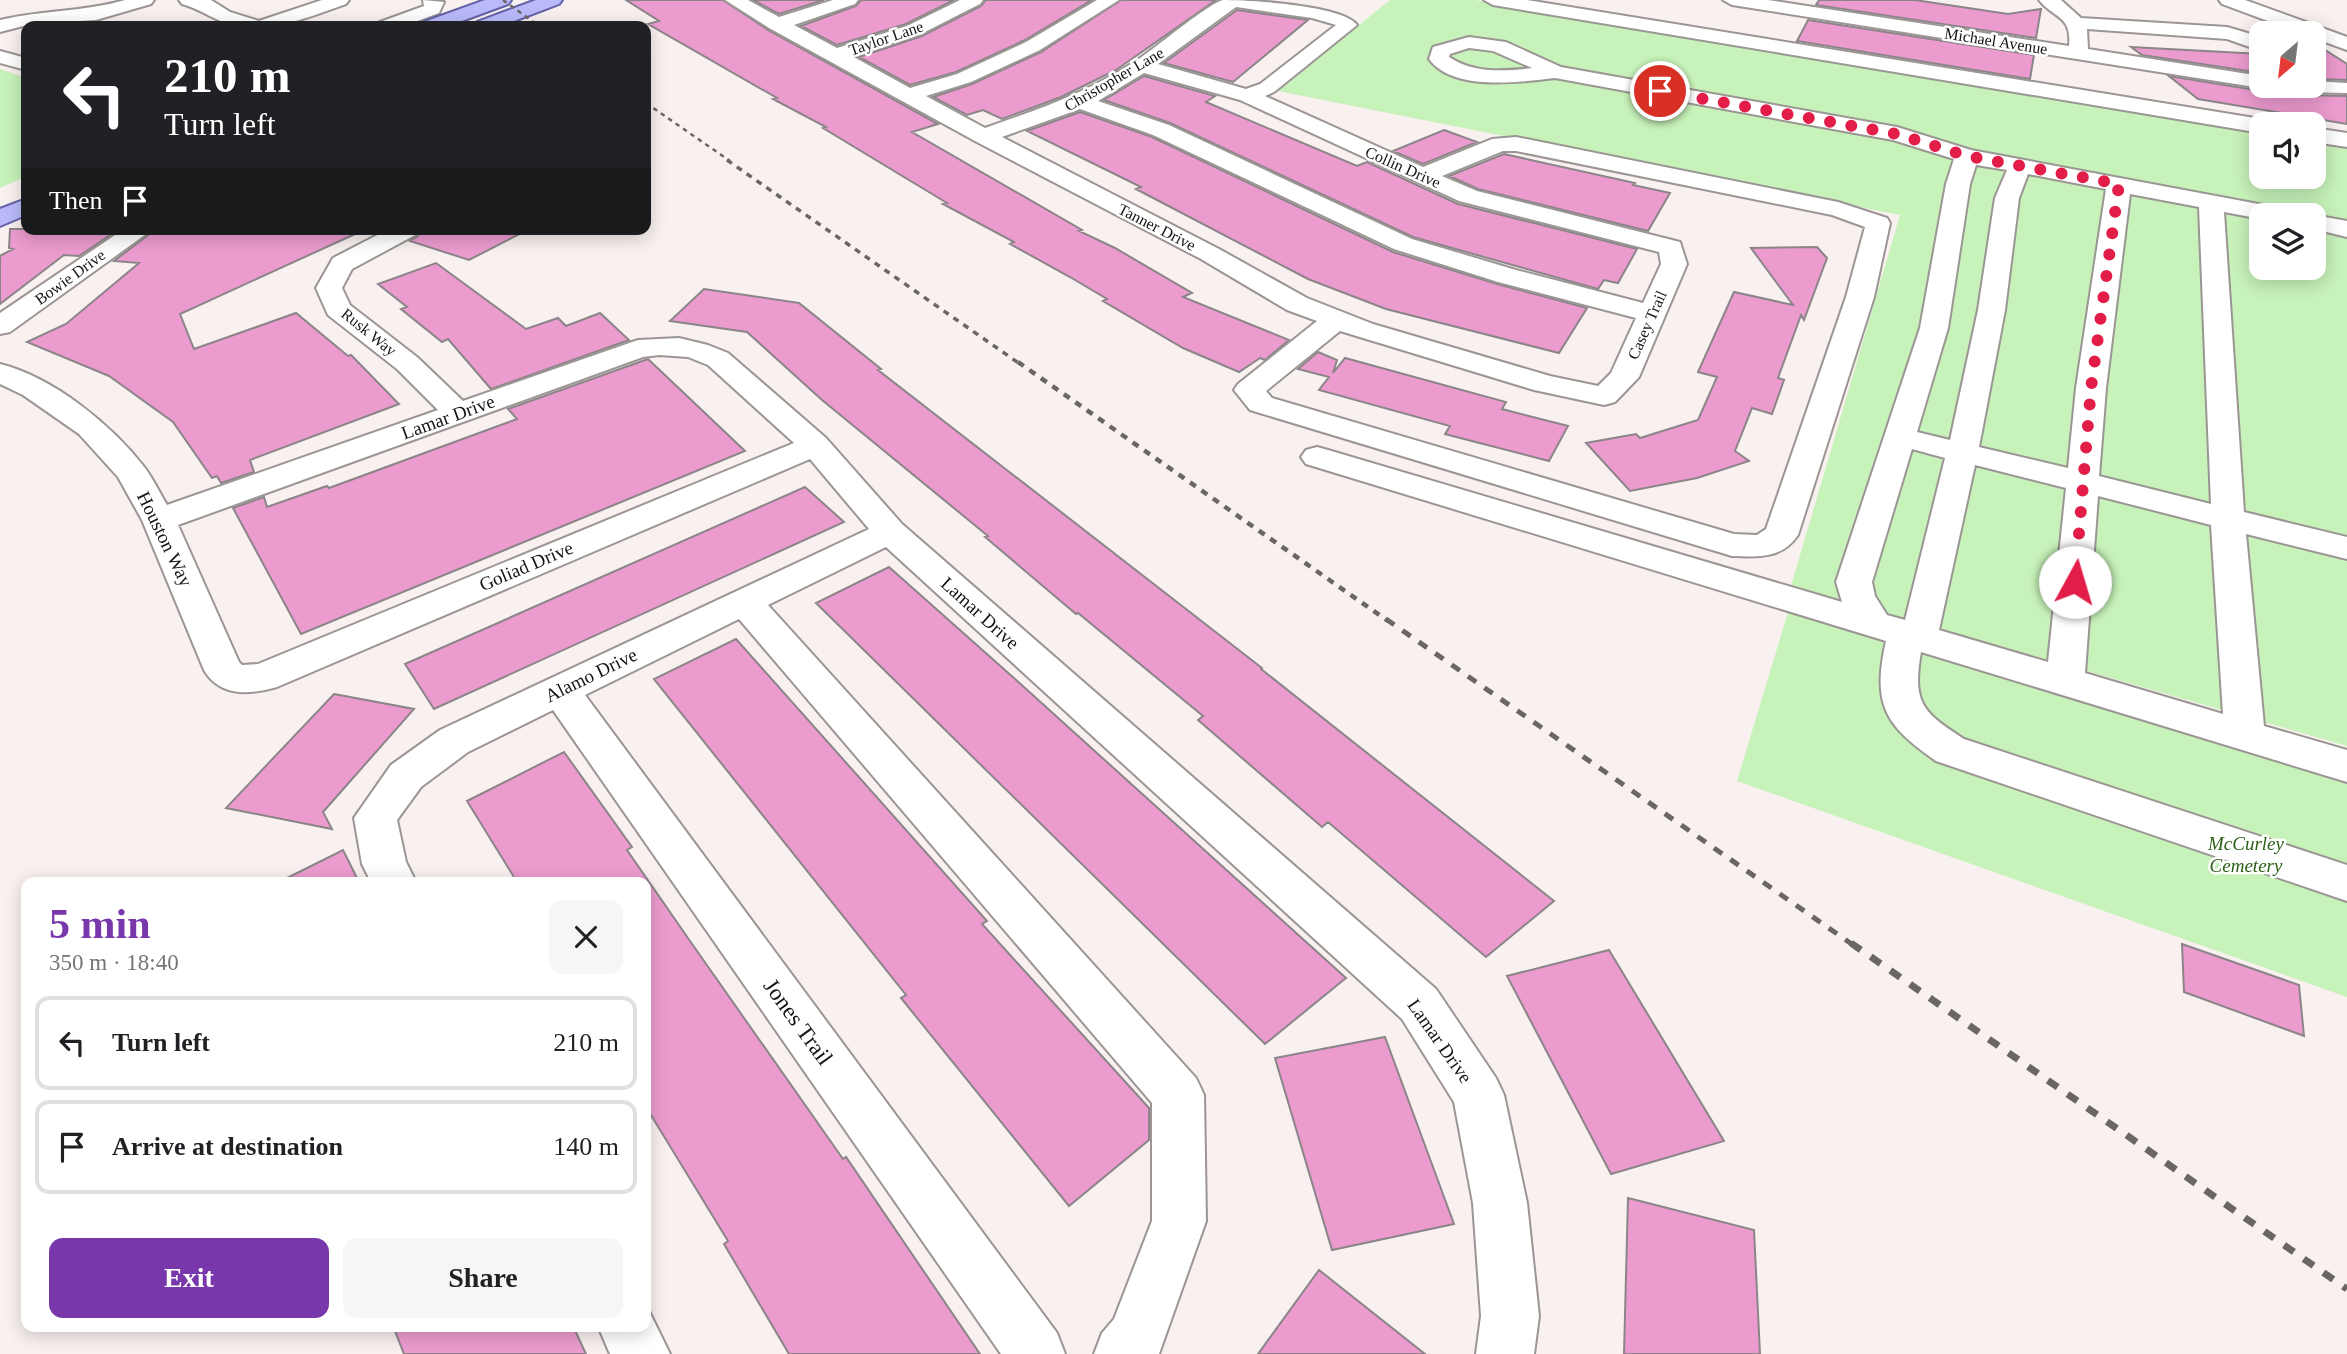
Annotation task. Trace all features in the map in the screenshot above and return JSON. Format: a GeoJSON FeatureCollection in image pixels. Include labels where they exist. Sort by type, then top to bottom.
{"type":"FeatureCollection","features":[{"type":"Feature","properties":{"kind":"main road"},"geometry":{"type":"LineString","coordinates":[[445,21],[502,0]]}},
{"type":"Feature","properties":{"kind":"main road"},"geometry":{"type":"LineString","coordinates":[[497,21],[553,0]]}},
{"type":"Feature","properties":{"kind":"main road"},"geometry":{"type":"LineString","coordinates":[[0,219],[14,195]]}},
{"type":"Feature","properties":{"kind":"street"},"geometry":{"type":"LineString","coordinates":[[22,21],[96,14],[145,0]]}},
{"type":"Feature","properties":{"kind":"street"},"geometry":{"type":"LineString","coordinates":[[275,21],[340,0]]}},
{"type":"Feature","properties":{"kind":"street"},"geometry":{"type":"LineString","coordinates":[[400,21],[432,9],[435,2],[432,0]]}},
{"type":"Feature","properties":{"kind":"street","name":"Tanner Drive"},"geometry":{"type":"LineString","coordinates":[[734,0],[983,136],[1210,254],[1297,304],[1363,330],[1545,384],[1604,396]]}},
{"type":"Feature","properties":{"kind":"street"},"geometry":{"type":"LineString","coordinates":[[776,24],[849,0]]}},
{"type":"Feature","properties":{"kind":"street","name":"Taylor Lane"},"geometry":{"type":"LineString","coordinates":[[835,55],[914,30],[974,0]]}},
{"type":"Feature","properties":{"kind":"street"},"geometry":{"type":"LineString","coordinates":[[907,95],[964,78],[1033,46],[1110,0]]}},
{"type":"Feature","properties":{"kind":"street"},"geometry":{"type":"LineString","coordinates":[[1234,0],[1328,16],[1345,21],[1348,25],[1266,88],[1247,96]]}},
{"type":"Feature","properties":{"kind":"street","name":"Christopher Lane"},"geometry":{"type":"LineString","coordinates":[[983,136],[1080,102],[1142,66],[1234,0]]}},
{"type":"Feature","properties":{"kind":"street"},"geometry":{"type":"LineString","coordinates":[[1493,0],[1585,7],[2249,124]]}},
{"type":"Feature","properties":{"kind":"street","name":"Michael Avenue"},"geometry":{"type":"LineString","coordinates":[[1732,0],[2249,80]]}},
{"type":"Feature","properties":{"kind":"street"},"geometry":{"type":"LineString","coordinates":[[2048,0],[2077,23],[2080,31],[2078,53]]}},
{"type":"Feature","properties":{"kind":"street"},"geometry":{"type":"LineString","coordinates":[[2228,0],[2347,44]]}},
{"type":"Feature","properties":{"kind":"street"},"geometry":{"type":"LineString","coordinates":[[2247,6],[2277,0]]}},
{"type":"Feature","properties":{"kind":"street"},"geometry":{"type":"LineString","coordinates":[[206,8],[244,21]]}},
{"type":"Feature","properties":{"kind":"street"},"geometry":{"type":"LineString","coordinates":[[0,10],[32,18]]}},
{"type":"Feature","properties":{"kind":"street"},"geometry":{"type":"LineString","coordinates":[[0,28],[21,21]]}},
{"type":"Feature","properties":{"kind":"street"},"geometry":{"type":"LineString","coordinates":[[2077,23],[2227,33],[2249,38]]}},
{"type":"Feature","properties":{"kind":"street"},"geometry":{"type":"LineString","coordinates":[[0,57],[21,63]]}},
{"type":"Feature","properties":{"kind":"street","name":"Collin Drive"},"geometry":{"type":"LineString","coordinates":[[1142,66],[1247,96],[1468,196],[1671,247]]}},
{"type":"Feature","properties":{"kind":"street"},"geometry":{"type":"LineString","coordinates":[[1555,72],[1897,134],[1967,156],[2249,209]]}},
{"type":"Feature","properties":{"kind":"street"},"geometry":{"type":"LineString","coordinates":[[2326,80],[2344,90]]}},
{"type":"Feature","properties":{"kind":"street"},"geometry":{"type":"LineString","coordinates":[[2326,89],[2344,90]]}},
{"type":"Feature","properties":{"kind":"street"},"geometry":{"type":"LineString","coordinates":[[1080,102],[1161,130],[1403,244],[1507,276],[1652,314]]}},
{"type":"Feature","properties":{"kind":"street"},"geometry":{"type":"LineString","coordinates":[[2326,137],[2347,141]]}},
{"type":"Feature","properties":{"kind":"street"},"geometry":{"type":"LineString","coordinates":[[1338,320],[1312,337],[1250,390],[1261,404],[1732,545],[1764,546],[1781,535],[1860,297],[1878,223],[1838,209],[1516,144],[1500,144],[1420,176]]}},
{"type":"Feature","properties":{"kind":"street"},"geometry":{"type":"LineString","coordinates":[[1899,632],[1857,596],[1854,582],[1934,328],[1958,184],[1967,156]]}},
{"type":"Feature","properties":{"kind":"street"},"geometry":{"type":"LineString","coordinates":[[2022,166],[2015,172],[2010,190],[1963,452],[1899,632],[1898,666],[1902,705],[1916,727],[1950,750],[2347,883]]}},
{"type":"Feature","properties":{"kind":"street"},"geometry":{"type":"LineString","coordinates":[[2065,681],[2091,388],[2119,184]]}},
{"type":"Feature","properties":{"kind":"street"},"geometry":{"type":"LineString","coordinates":[[2211,201],[2228,519],[2245,736]]}},
{"type":"Feature","properties":{"kind":"street"},"geometry":{"type":"LineString","coordinates":[[2326,225],[2347,229]]}},
{"type":"Feature","properties":{"kind":"street","name":"Bowie Drive"},"geometry":{"type":"LineString","coordinates":[[0,326],[132,235]]}},
{"type":"Feature","properties":{"kind":"street","name":"Rusk Way"},"geometry":{"type":"LineString","coordinates":[[397,235],[342,264],[329,288],[338,309],[407,363],[458,413]]}},
{"type":"Feature","properties":{"kind":"street","name":"Casey Trail"},"geometry":{"type":"LineString","coordinates":[[1604,396],[1624,377],[1674,264],[1671,247]]}},
{"type":"Feature","properties":{"kind":"street","name":"Lamar Drive"},"geometry":{"type":"LineString","coordinates":[[159,520],[638,349],[680,346],[700,350],[718,359],[816,445],[890,533],[1419,1004],[1478,1095],[1500,1203],[1510,1316],[1505,1354]]}},
{"type":"Feature","properties":{"kind":"street","name":"Houston Way"},"geometry":{"type":"LineString","coordinates":[[0,373],[34,389],[90,427],[132,473],[159,520],[223,670],[235,679]]}},
{"type":"Feature","properties":{"kind":"street"},"geometry":{"type":"LineString","coordinates":[[1901,437],[2347,548]]}},
{"type":"Feature","properties":{"kind":"street","name":"Goliad Drive"},"geometry":{"type":"LineString","coordinates":[[235,679],[263,677],[816,445]]}},
{"type":"Feature","properties":{"kind":"street"},"geometry":{"type":"LineString","coordinates":[[1317,457],[2347,766]]}},
{"type":"Feature","properties":{"kind":"street","name":"Alamo Drive"},"geometry":{"type":"LineString","coordinates":[[391,877],[384,864],[375,818],[406,776],[454,741],[890,533]]}},
{"type":"Feature","properties":{"kind":"street"},"geometry":{"type":"LineString","coordinates":[[744,602],[1178,1095],[1179,1222],[1136,1338],[1123,1354]]}},
{"type":"Feature","properties":{"kind":"street","name":"Jones Trail"},"geometry":{"type":"LineString","coordinates":[[560,690],[1036,1354]]}},
{"type":"Feature","properties":{"kind":"street"},"geometry":{"type":"LineString","coordinates":[[630,1332],[641,1354]]}},
{"type":"Feature","properties":{"kind":"green space"},"geometry":{"type":"Polygon","coordinates":[[[1390,0],[1475,0],[2249,128],[2249,189],[2326,189],[2326,141],[2347,144],[2347,746],[1791,586],[1900,215],[1278,91],[1390,0]]]}},
{"type":"Feature","properties":{"kind":"green space"},"geometry":{"type":"Polygon","coordinates":[[[0,69],[21,76],[21,178],[0,188],[0,69]]]}},
{"type":"Feature","properties":{"kind":"green space","name":"McCurley Cemetery"},"geometry":{"type":"Polygon","coordinates":[[[1789,609],[2347,780],[2347,997],[1737,781],[1789,609]]]}},
{"type":"Feature","properties":{"kind":"building"},"geometry":{"type":"Polygon","coordinates":[[[626,0],[723,0],[768,30],[938,124],[912,132],[1082,230],[1079,231],[1115,248],[1192,293],[1183,297],[1289,340],[1265,360],[1260,358],[1239,372],[1183,348],[1103,301],[1107,299],[1010,244],[1014,242],[943,204],[947,203],[823,128],[826,127],[773,99],[777,98],[651,26],[651,23],[659,21],[626,0]]]}},
{"type":"Feature","properties":{"kind":"building"},"geometry":{"type":"Polygon","coordinates":[[[753,0],[824,0],[779,14],[753,0]]]}},
{"type":"Feature","properties":{"kind":"building"},"geometry":{"type":"Polygon","coordinates":[[[861,0],[954,0],[906,24],[837,45],[801,26],[856,6],[861,0]]]}},
{"type":"Feature","properties":{"kind":"building"},"geometry":{"type":"Polygon","coordinates":[[[986,0],[1092,0],[1025,40],[956,72],[910,85],[859,57],[922,36],[981,6],[986,0]]]}},
{"type":"Feature","properties":{"kind":"building"},"geometry":{"type":"Polygon","coordinates":[[[1121,0],[1216,0],[1116,70],[1061,97],[1002,119],[983,110],[967,115],[933,97],[972,84],[1041,52],[1121,0]]]}},
{"type":"Feature","properties":{"kind":"building"},"geometry":{"type":"Polygon","coordinates":[[[1819,0],[1915,0],[2008,14],[2041,9],[2036,38],[1816,5],[1819,0]]]}},
{"type":"Feature","properties":{"kind":"building"},"geometry":{"type":"Polygon","coordinates":[[[1237,10],[1308,20],[1233,82],[1164,63],[1237,10]]]}},
{"type":"Feature","properties":{"kind":"building"},"geometry":{"type":"Polygon","coordinates":[[[1808,20],[2034,55],[2030,79],[1797,41],[1808,20]]]}},
{"type":"Feature","properties":{"kind":"building"},"geometry":{"type":"Polygon","coordinates":[[[2131,47],[2249,53],[2249,71],[2142,55],[2131,47]]]}},
{"type":"Feature","properties":{"kind":"building"},"geometry":{"type":"Polygon","coordinates":[[[2326,51],[2347,64],[2347,80],[2326,79],[2326,51]]]}},
{"type":"Feature","properties":{"kind":"building"},"geometry":{"type":"Polygon","coordinates":[[[1144,76],[1215,96],[1206,102],[1357,166],[1367,162],[1458,204],[1637,249],[1618,283],[1604,280],[1598,289],[1413,237],[1170,123],[1104,100],[1144,76]]]}},
{"type":"Feature","properties":{"kind":"building"},"geometry":{"type":"Polygon","coordinates":[[[2169,76],[2249,89],[2249,98],[2347,96],[2347,124],[2326,120],[2326,112],[2275,112],[2198,99],[2169,76]]]}},
{"type":"Feature","properties":{"kind":"building"},"geometry":{"type":"Polygon","coordinates":[[[1080,112],[1152,137],[1393,252],[1587,308],[1559,353],[1386,309],[1308,279],[1136,189],[1141,187],[1027,131],[1080,112]]]}},
{"type":"Feature","properties":{"kind":"building"},"geometry":{"type":"Polygon","coordinates":[[[1444,130],[1477,142],[1423,164],[1393,151],[1444,130]]]}},
{"type":"Feature","properties":{"kind":"building"},"geometry":{"type":"Polygon","coordinates":[[[1504,154],[1670,193],[1648,231],[1478,189],[1449,176],[1504,154]]]}},
{"type":"Feature","properties":{"kind":"building"},"geometry":{"type":"Polygon","coordinates":[[[10,229],[21,229],[21,235],[110,235],[79,256],[64,255],[0,304],[0,256],[13,249],[9,248],[10,229]]]}},
{"type":"Feature","properties":{"kind":"building"},"geometry":{"type":"Polygon","coordinates":[[[148,235],[353,235],[180,314],[194,349],[296,313],[348,356],[351,355],[399,404],[250,460],[254,472],[221,483],[217,476],[212,478],[173,422],[109,376],[27,342],[66,324],[139,263],[114,261],[148,235]]]}},
{"type":"Feature","properties":{"kind":"building"},"geometry":{"type":"Polygon","coordinates":[[[517,235],[469,260],[410,241],[418,236],[517,235]]]}},
{"type":"Feature","properties":{"kind":"building"},"geometry":{"type":"Polygon","coordinates":[[[1817,247],[1827,258],[1804,320],[1801,315],[1778,378],[1784,380],[1772,414],[1752,408],[1735,451],[1749,461],[1697,478],[1630,491],[1586,443],[1636,434],[1640,438],[1698,420],[1717,377],[1698,372],[1734,292],[1793,305],[1751,248],[1817,247]]]}},
{"type":"Feature","properties":{"kind":"building"},"geometry":{"type":"Polygon","coordinates":[[[436,263],[526,329],[558,318],[566,326],[600,313],[629,340],[491,389],[448,339],[442,342],[401,309],[407,307],[378,284],[436,263]]]}},
{"type":"Feature","properties":{"kind":"building"},"geometry":{"type":"Polygon","coordinates":[[[704,289],[799,303],[881,369],[878,370],[1262,668],[1554,901],[1486,957],[1328,822],[1322,827],[1198,720],[1203,716],[1076,614],[985,537],[988,536],[822,400],[747,332],[670,321],[704,289]]]}},
{"type":"Feature","properties":{"kind":"building"},"geometry":{"type":"Polygon","coordinates":[[[1318,352],[1337,360],[1333,373],[1345,358],[1506,402],[1502,409],[1568,426],[1549,461],[1445,434],[1450,426],[1319,390],[1329,377],[1298,369],[1318,352]]]}},
{"type":"Feature","properties":{"kind":"building"},"geometry":{"type":"Polygon","coordinates":[[[648,359],[745,451],[301,634],[233,508],[264,497],[267,507],[327,486],[329,488],[517,419],[508,409],[648,359]]]}},
{"type":"Feature","properties":{"kind":"building"},"geometry":{"type":"Polygon","coordinates":[[[805,487],[844,522],[434,709],[405,664],[805,487]]]}},
{"type":"Feature","properties":{"kind":"building"},"geometry":{"type":"Polygon","coordinates":[[[889,567],[1346,978],[1265,1044],[816,603],[889,567]]]}},
{"type":"Feature","properties":{"kind":"building"},"geometry":{"type":"Polygon","coordinates":[[[736,639],[987,921],[982,924],[1149,1108],[1149,1140],[1069,1206],[901,998],[906,995],[654,679],[736,639]]]}},
{"type":"Feature","properties":{"kind":"building"},"geometry":{"type":"Polygon","coordinates":[[[334,694],[414,709],[323,812],[332,829],[226,808],[334,694]]]}},
{"type":"Feature","properties":{"kind":"building"},"geometry":{"type":"Polygon","coordinates":[[[564,752],[632,847],[627,850],[646,877],[514,877],[467,801],[564,752]]]}},
{"type":"Feature","properties":{"kind":"building"},"geometry":{"type":"Polygon","coordinates":[[[343,850],[356,877],[289,877],[343,850]]]}},
{"type":"Feature","properties":{"kind":"building"},"geometry":{"type":"Polygon","coordinates":[[[651,884],[843,1159],[846,1157],[980,1354],[789,1354],[724,1244],[728,1241],[651,1115],[651,884]]]}},
{"type":"Feature","properties":{"kind":"building"},"geometry":{"type":"Polygon","coordinates":[[[2182,944],[2299,985],[2304,1036],[2184,992],[2182,944]]]}},
{"type":"Feature","properties":{"kind":"building"},"geometry":{"type":"Polygon","coordinates":[[[1609,950],[1724,1141],[1611,1174],[1507,976],[1609,950]]]}},
{"type":"Feature","properties":{"kind":"building"},"geometry":{"type":"Polygon","coordinates":[[[1385,1037],[1454,1224],[1332,1250],[1275,1058],[1385,1037]]]}},
{"type":"Feature","properties":{"kind":"building"},"geometry":{"type":"Polygon","coordinates":[[[1628,1198],[1754,1230],[1760,1354],[1624,1354],[1628,1198]]]}},
{"type":"Feature","properties":{"kind":"building"},"geometry":{"type":"Polygon","coordinates":[[[1319,1270],[1425,1354],[1258,1354],[1319,1270]]]}},
{"type":"Feature","properties":{"kind":"building"},"geometry":{"type":"Polygon","coordinates":[[[395,1332],[576,1332],[586,1354],[404,1354],[395,1332]]]}},
{"type":"Feature","properties":{"kind":"railway"},"geometry":{"type":"LineString","coordinates":[[503,0],[532,21]]}},
{"type":"Feature","properties":{"kind":"railway"},"geometry":{"type":"LineString","coordinates":[[651,106],[730,161]]}},
{"type":"Feature","properties":{"kind":"railway"},"geometry":{"type":"LineString","coordinates":[[727,160],[1020,364]]}},
{"type":"Feature","properties":{"kind":"railway"},"geometry":{"type":"LineString","coordinates":[[1018,362],[1388,621]]}},
{"type":"Feature","properties":{"kind":"railway"},"geometry":{"type":"LineString","coordinates":[[1386,619],[1853,945]]}},
{"type":"Feature","properties":{"kind":"railway"},"geometry":{"type":"LineString","coordinates":[[1851,943],[2347,1289]]}},
{"type":"Feature","properties":{"kind":"route"},"geometry":{"type":"LineString","coordinates":[[1660,91],[1897,134],[1967,156],[2119,184],[2091,388],[2075,582]]}}]}
